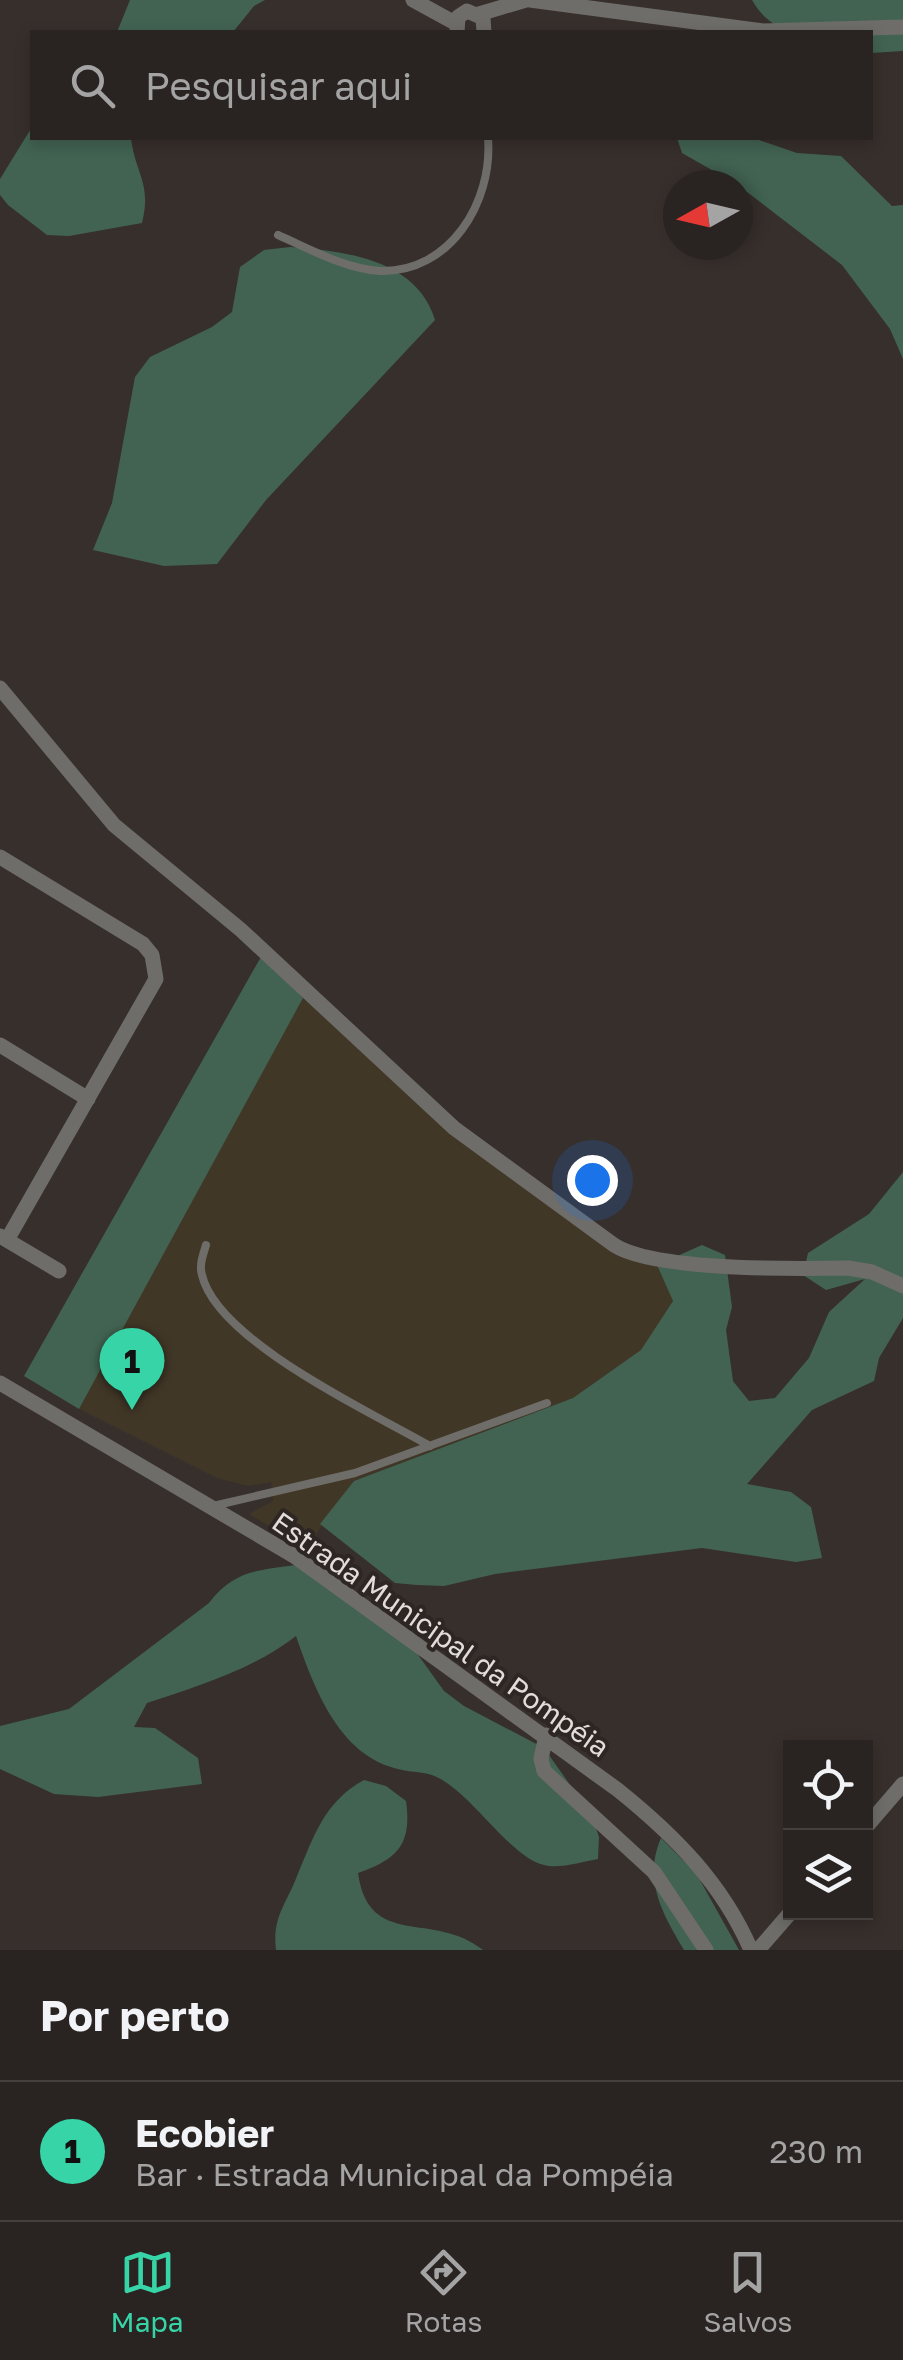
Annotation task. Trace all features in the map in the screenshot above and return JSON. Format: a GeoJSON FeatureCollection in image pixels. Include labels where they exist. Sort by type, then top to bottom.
{"type":"FeatureCollection","features":[{"type":"Feature","properties":{"kind":"street"},"geometry":{"type":"LineString","coordinates":[[413,0],[456,28],[462,13],[479,14],[528,0],[754,30]]}},
{"type":"Feature","properties":{"kind":"street"},"geometry":{"type":"LineString","coordinates":[[479,14],[484,30]]}},
{"type":"Feature","properties":{"kind":"street"},"geometry":{"type":"LineString","coordinates":[[797,30],[903,27]]}},
{"type":"Feature","properties":{"kind":"street"},"geometry":{"type":"LineString","coordinates":[[0,688],[114,825],[241,930],[454,1128],[614,1245],[637,1255],[684,1262],[848,1268],[872,1272],[903,1286]]}},
{"type":"Feature","properties":{"kind":"street"},"geometry":{"type":"LineString","coordinates":[[0,840],[22,870]]}},
{"type":"Feature","properties":{"kind":"street"},"geometry":{"type":"LineString","coordinates":[[0,856],[130,934],[152,956],[156,979],[4,1238],[59,1271]]}},
{"type":"Feature","properties":{"kind":"street"},"geometry":{"type":"LineString","coordinates":[[0,1045],[88,1099]]}},
{"type":"Feature","properties":{"kind":"street","name":"Estrada Municipal da Pompéia"},"geometry":{"type":"LineString","coordinates":[[0,1383],[351,1594],[546,1735],[664,1826],[704,1869],[754,1950]]}},
{"type":"Feature","properties":{"kind":"street"},"geometry":{"type":"LineString","coordinates":[[546,1735],[541,1759],[544,1771],[566,1795],[613,1829],[654,1872],[706,1950]]}},
{"type":"Feature","properties":{"kind":"street"},"geometry":{"type":"LineString","coordinates":[[873,1819],[903,1784]]}},
{"type":"Feature","properties":{"kind":"street"},"geometry":{"type":"LineString","coordinates":[[754,1950],[783,1920]]}},
{"type":"Feature","properties":{"kind":"lane"},"geometry":{"type":"LineString","coordinates":[[278,236],[345,264],[378,271],[402,270],[426,261],[450,245],[470,218],[485,175],[488,140]]}},
{"type":"Feature","properties":{"kind":"lane"},"geometry":{"type":"LineString","coordinates":[[206,1244],[201,1263],[206,1286],[250,1340],[430,1446]]}},
{"type":"Feature","properties":{"kind":"lane"},"geometry":{"type":"LineString","coordinates":[[209,1507],[355,1473],[547,1403]]}},
{"type":"Feature","properties":{"kind":"shaded area"},"geometry":{"type":"Polygon","coordinates":[[[303,998],[446,1129],[614,1253],[657,1265],[673,1301],[642,1350],[573,1398],[354,1481],[306,1548],[249,1514],[273,1501],[271,1482],[248,1486],[217,1478],[79,1409],[303,998]]]}},
{"type":"Feature","properties":{"kind":"green space"},"geometry":{"type":"Polygon","coordinates":[[[130,0],[265,0],[254,6],[235,30],[118,30],[130,0]]]}},
{"type":"Feature","properties":{"kind":"green space"},"geometry":{"type":"Polygon","coordinates":[[[752,0],[903,0],[903,51],[873,53],[873,30],[789,30],[763,15],[752,0]]]}},
{"type":"Feature","properties":{"kind":"green space"},"geometry":{"type":"Polygon","coordinates":[[[30,130],[30,140],[131,140],[144,188],[142,223],[69,236],[47,235],[8,205],[0,195],[0,179],[30,130]]]}},
{"type":"Feature","properties":{"kind":"green space"},"geometry":{"type":"Polygon","coordinates":[[[678,140],[759,140],[797,153],[841,156],[892,206],[903,205],[903,359],[890,329],[842,265],[753,197],[753,170],[712,170],[682,153],[678,140]]]}},
{"type":"Feature","properties":{"kind":"green space"},"geometry":{"type":"Polygon","coordinates":[[[290,247],[355,256],[395,271],[426,300],[435,320],[266,500],[217,564],[164,566],[93,550],[112,503],[135,377],[150,357],[212,327],[232,312],[240,267],[264,250],[290,247]]]}},
{"type":"Feature","properties":{"kind":"green space"},"geometry":{"type":"Polygon","coordinates":[[[262,955],[303,998],[79,1409],[24,1376],[262,955]]]}},
{"type":"Feature","properties":{"kind":"green space"},"geometry":{"type":"Polygon","coordinates":[[[903,1172],[903,1318],[879,1358],[874,1381],[812,1410],[747,1484],[791,1492],[811,1507],[822,1558],[796,1562],[702,1548],[495,1574],[444,1586],[417,1585],[395,1583],[320,1524],[354,1481],[573,1398],[641,1350],[673,1301],[657,1265],[702,1245],[725,1255],[732,1307],[726,1330],[733,1381],[749,1401],[775,1398],[809,1358],[829,1312],[865,1279],[826,1290],[803,1275],[808,1253],[869,1214],[903,1172]]]}},
{"type":"Feature","properties":{"kind":"green space"},"geometry":{"type":"Polygon","coordinates":[[[296,1565],[401,1631],[444,1691],[464,1706],[544,1748],[592,1816],[599,1837],[598,1859],[557,1866],[533,1861],[443,1780],[394,1768],[357,1748],[319,1695],[296,1636],[244,1667],[147,1703],[134,1727],[155,1728],[198,1758],[202,1784],[98,1797],[54,1794],[0,1769],[0,1726],[69,1709],[209,1603],[227,1584],[258,1571],[296,1565]]]}},
{"type":"Feature","properties":{"kind":"green space"},"geometry":{"type":"Polygon","coordinates":[[[364,1780],[386,1786],[406,1801],[407,1828],[392,1855],[358,1873],[364,1897],[375,1912],[389,1921],[464,1938],[483,1950],[276,1950],[278,1920],[315,1834],[339,1799],[364,1780]]]}},
{"type":"Feature","properties":{"kind":"green space"},"geometry":{"type":"Polygon","coordinates":[[[661,1838],[696,1873],[739,1950],[684,1950],[662,1909],[655,1882],[661,1838]]]}},
{"type":"Feature","properties":{"kind":"place","name":"Ecobier"},"geometry":{"type":"Point","coordinates":[132,1410]}}]}
